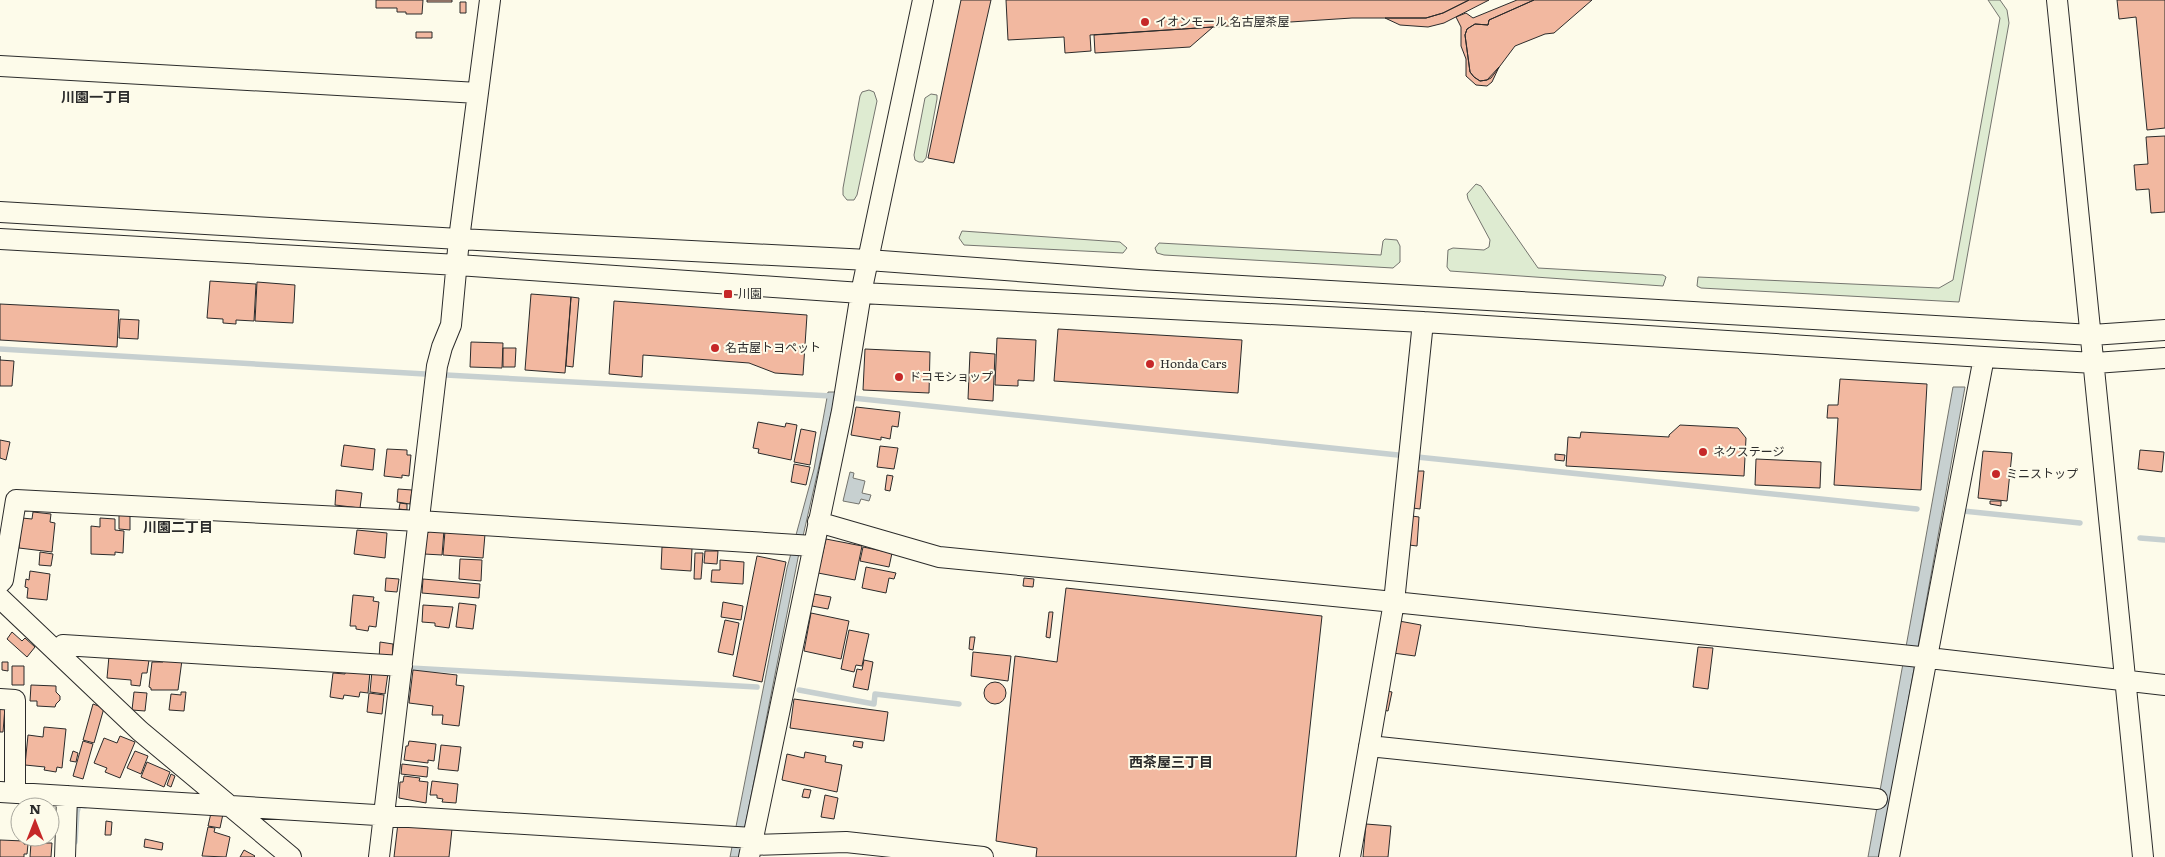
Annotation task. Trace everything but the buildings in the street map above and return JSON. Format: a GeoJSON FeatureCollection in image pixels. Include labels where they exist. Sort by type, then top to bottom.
{"type":"FeatureCollection","features":[{"type":"Feature","properties":{"kind":"street"},"geometry":{"type":"LineString","coordinates":[[379,857],[438,366],[442,347],[451,325],[490,0]]}},
{"type":"Feature","properties":{"kind":"street"},"geometry":{"type":"LineString","coordinates":[[747,843],[803,546],[818,522],[842,411],[861,293],[923,0]]}},
{"type":"Feature","properties":{"kind":"street"},"geometry":{"type":"LineString","coordinates":[[2057,0],[2095,362],[2143,857]]}},
{"type":"Feature","properties":{"kind":"street"},"geometry":{"type":"LineString","coordinates":[[0,66],[478,93]]}},
{"type":"Feature","properties":{"kind":"street"},"geometry":{"type":"LineString","coordinates":[[0,212],[460,239],[868,260],[1149,280],[2092,335],[2165,330]]}},
{"type":"Feature","properties":{"kind":"street"},"geometry":{"type":"LineString","coordinates":[[0,239],[458,265],[861,293],[1423,322],[1984,357],[2095,362],[2165,358]]}},
{"type":"Feature","properties":{"kind":"street"},"geometry":{"type":"LineString","coordinates":[[1350,857],[1394,602],[1423,322]]}},
{"type":"Feature","properties":{"kind":"street"},"geometry":{"type":"LineString","coordinates":[[1889,857],[1916,657],[1984,357]]}},
{"type":"Feature","properties":{"kind":"street"},"geometry":{"type":"LineString","coordinates":[[0,584],[3,580],[16,500],[419,521],[803,546]]}},
{"type":"Feature","properties":{"kind":"street"},"geometry":{"type":"LineString","coordinates":[[818,522],[939,557],[1394,602],[2165,685]]}},
{"type":"Feature","properties":{"kind":"street"},"geometry":{"type":"LineString","coordinates":[[0,598],[140,731],[291,857]]}},
{"type":"Feature","properties":{"kind":"street"},"geometry":{"type":"LineString","coordinates":[[57,652],[63,645],[402,666]]}},
{"type":"Feature","properties":{"kind":"street"},"geometry":{"type":"LineString","coordinates":[[0,699],[15,700],[8,792],[385,814],[747,843],[846,842],[983,857]]}},
{"type":"Feature","properties":{"kind":"street"},"geometry":{"type":"LineString","coordinates":[[1369,746],[1877,799]]}},
{"type":"Feature","properties":{"kind":"street"},"geometry":{"type":"LineString","coordinates":[[64,857],[67,796]]}},
{"type":"Feature","properties":{"kind":"green space"},"geometry":{"type":"Polygon","coordinates":[[[1988,0],[2000,0],[2007,10],[2009,23],[1959,302],[1701,288],[1697,286],[1698,277],[1939,288],[1953,280],[2000,18],[1988,0]]]}},
{"type":"Feature","properties":{"kind":"green space"},"geometry":{"type":"Polygon","coordinates":[[[869,90],[874,92],[877,101],[857,195],[854,200],[847,200],[843,195],[843,188],[860,96],[862,92],[869,90]]]}},
{"type":"Feature","properties":{"kind":"green space"},"geometry":{"type":"Polygon","coordinates":[[[931,94],[937,95],[937,99],[926,158],[923,162],[919,162],[915,160],[914,155],[925,98],[931,94]]]}},
{"type":"Feature","properties":{"kind":"green space"},"geometry":{"type":"Polygon","coordinates":[[[1476,184],[1481,186],[1538,268],[1663,275],[1666,277],[1663,286],[1450,271],[1447,267],[1448,250],[1453,248],[1484,250],[1489,247],[1490,240],[1468,199],[1467,194],[1476,184]]]}},
{"type":"Feature","properties":{"kind":"green space"},"geometry":{"type":"Polygon","coordinates":[[[962,231],[1120,242],[1127,248],[1123,253],[964,245],[959,238],[962,231]]]}},
{"type":"Feature","properties":{"kind":"green space"},"geometry":{"type":"Polygon","coordinates":[[[1385,239],[1397,240],[1400,246],[1400,262],[1393,268],[1164,255],[1157,253],[1155,248],[1159,243],[1381,255],[1385,239]]]}},
{"type":"Feature","properties":{"kind":"shaded area"},"geometry":{"type":"Polygon","coordinates":[[[1953,387],[1965,387],[1880,857],[1868,857],[1953,387]]]}},
{"type":"Feature","properties":{"kind":"shaded area"},"geometry":{"type":"Polygon","coordinates":[[[828,392],[836,392],[798,558],[739,857],[730,857],[787,568],[814,469],[828,392]]]}},
{"type":"Feature","properties":{"kind":"shaded area"},"geometry":{"type":"Polygon","coordinates":[[[850,472],[854,473],[853,478],[865,481],[862,493],[871,495],[869,501],[861,499],[859,504],[843,501],[850,472]]]}},
{"type":"Feature","properties":{"kind":"waterway"},"geometry":{"type":"LineString","coordinates":[[0,349],[425,374]]}},
{"type":"Feature","properties":{"kind":"waterway"},"geometry":{"type":"LineString","coordinates":[[446,375],[831,396]]}},
{"type":"Feature","properties":{"kind":"waterway"},"geometry":{"type":"LineString","coordinates":[[853,398],[1398,455]]}},
{"type":"Feature","properties":{"kind":"waterway"},"geometry":{"type":"LineString","coordinates":[[1417,457],[1917,509]]}},
{"type":"Feature","properties":{"kind":"waterway"},"geometry":{"type":"LineString","coordinates":[[1963,511],[2080,523]]}},
{"type":"Feature","properties":{"kind":"waterway"},"geometry":{"type":"LineString","coordinates":[[2140,538],[2165,540]]}},
{"type":"Feature","properties":{"kind":"waterway"},"geometry":{"type":"LineString","coordinates":[[410,668],[757,687]]}},
{"type":"Feature","properties":{"kind":"waterway"},"geometry":{"type":"LineString","coordinates":[[799,690],[874,704],[875,694],[959,704]]}},
{"type":"Feature","properties":{"kind":"waterway"},"geometry":{"type":"LineString","coordinates":[[75,842],[77,812],[79,805],[85,806]]}},
{"type":"Feature","properties":{"kind":"place","name":"イオンモール 名古屋茶屋"},"geometry":{"type":"Point","coordinates":[1145,22]}},
{"type":"Feature","properties":{"kind":"place","name":"川園"},"geometry":{"type":"Point","coordinates":[728,294]}},
{"type":"Feature","properties":{"kind":"place","name":"名古屋トヨペット"},"geometry":{"type":"Point","coordinates":[715,348]}},
{"type":"Feature","properties":{"kind":"place","name":"Honda Cars"},"geometry":{"type":"Point","coordinates":[1150,364]}},
{"type":"Feature","properties":{"kind":"place","name":"ドコモショップ"},"geometry":{"type":"Point","coordinates":[899,377]}},
{"type":"Feature","properties":{"kind":"place","name":"ネクステージ"},"geometry":{"type":"Point","coordinates":[1703,452]}},
{"type":"Feature","properties":{"kind":"place","name":"ミニストップ"},"geometry":{"type":"Point","coordinates":[1996,474]}},
{"type":"Feature","properties":{"kind":"district","name":"川園一丁目"},"geometry":{"type":"Point","coordinates":[96,97]}},
{"type":"Feature","properties":{"kind":"district","name":"川園二丁目"},"geometry":{"type":"Point","coordinates":[178,527]}},
{"type":"Feature","properties":{"kind":"district","name":"西茶屋三丁目"},"geometry":{"type":"Point","coordinates":[1171,762]}}]}
